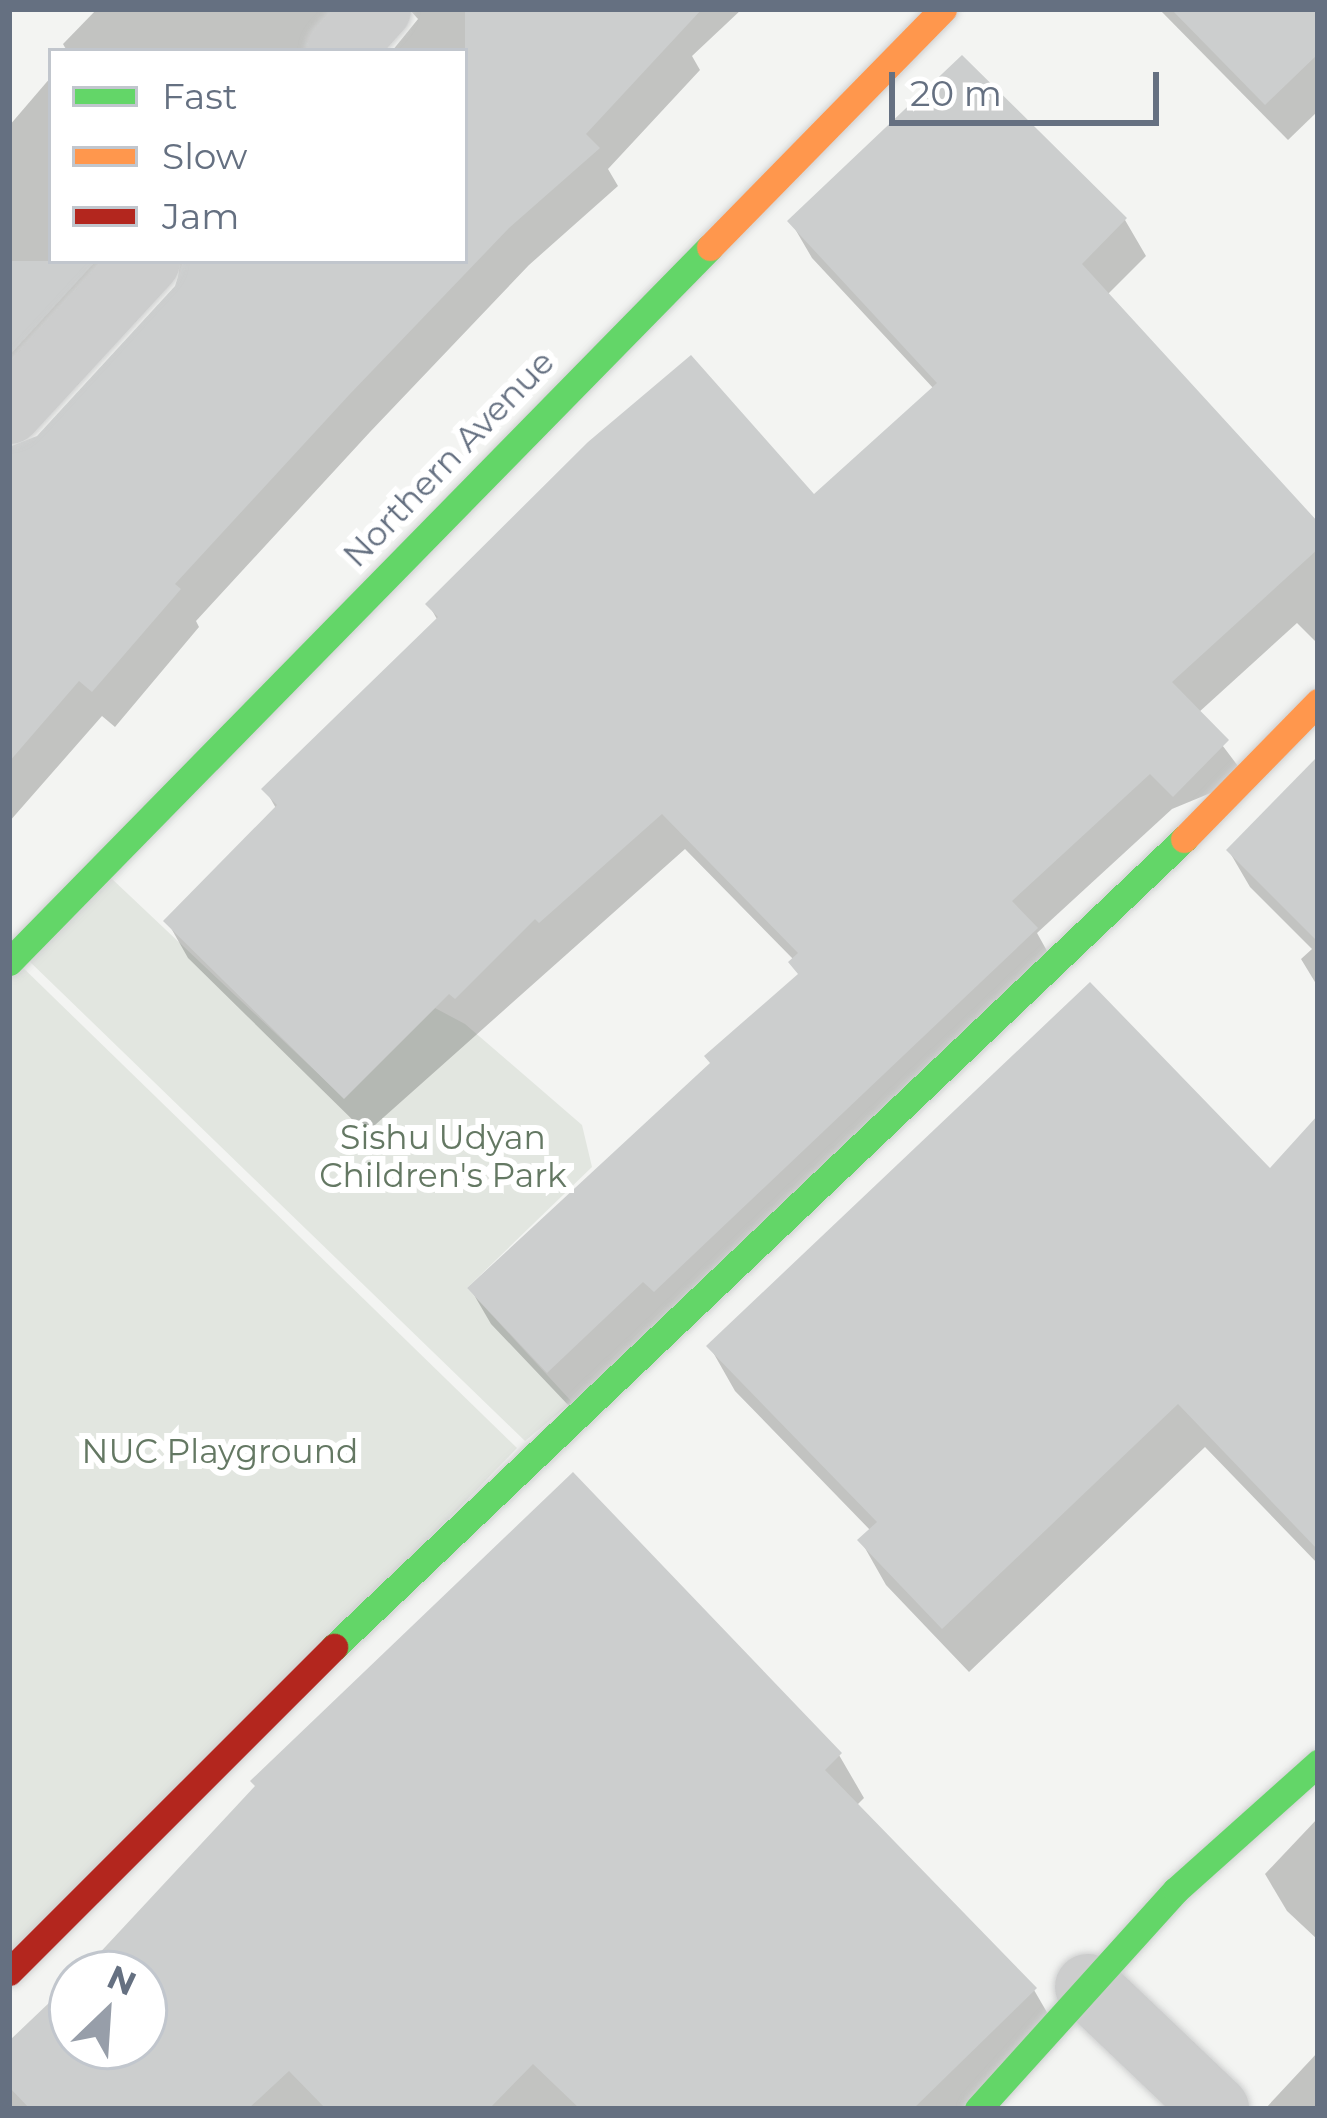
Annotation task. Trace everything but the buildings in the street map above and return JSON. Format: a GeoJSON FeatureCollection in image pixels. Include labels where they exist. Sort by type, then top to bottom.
{"type":"FeatureCollection","features":[{"type":"Feature","properties":{"kind":"street"},"geometry":{"type":"LineString","coordinates":[[343,48],[378,9]]}},
{"type":"Feature","properties":{"kind":"street","name":"Northern Avenue"},"geometry":{"type":"LineString","coordinates":[[9,962],[943,9]]}},
{"type":"Feature","properties":{"kind":"street"},"geometry":{"type":"LineString","coordinates":[[9,412],[144,264]]}},
{"type":"Feature","properties":{"kind":"street"},"geometry":{"type":"LineString","coordinates":[[9,1972],[261,1716],[1137,886],[1318,702]]}},
{"type":"Feature","properties":{"kind":"street"},"geometry":{"type":"LineString","coordinates":[[978,2109],[1176,1890],[1318,1763]]}},
{"type":"Feature","properties":{"kind":"street"},"geometry":{"type":"LineString","coordinates":[[1088,1987],[1216,2109]]}},
{"type":"Feature","properties":{"kind":"green space","name":"Sishu Udyan Children's Park"},"geometry":{"type":"Polygon","coordinates":[[[111,878],[344,1098],[435,1008],[465,1024],[582,1125],[592,1167],[467,1288],[572,1402],[525,1441],[27,959],[111,878]]]}},
{"type":"Feature","properties":{"kind":"green space","name":"NUC Playground"},"geometry":{"type":"Polygon","coordinates":[[[13,958],[517,1448],[9,1971],[9,962],[13,958]]]}},
{"type":"Feature","properties":{"kind":"traffic: fast"},"geometry":{"type":"LineString","coordinates":[[9,962],[710,247]]}},
{"type":"Feature","properties":{"kind":"traffic: fast"},"geometry":{"type":"LineString","coordinates":[[334,1647],[1184,839]]}},
{"type":"Feature","properties":{"kind":"traffic: fast"},"geometry":{"type":"LineString","coordinates":[[978,2109],[1176,1890],[1318,1763]]}},
{"type":"Feature","properties":{"kind":"traffic: slow"},"geometry":{"type":"LineString","coordinates":[[710,247],[943,9]]}},
{"type":"Feature","properties":{"kind":"traffic: slow"},"geometry":{"type":"LineString","coordinates":[[1184,839],[1318,702]]}},
{"type":"Feature","properties":{"kind":"traffic: jam"},"geometry":{"type":"LineString","coordinates":[[9,1972],[334,1647]]}}]}
